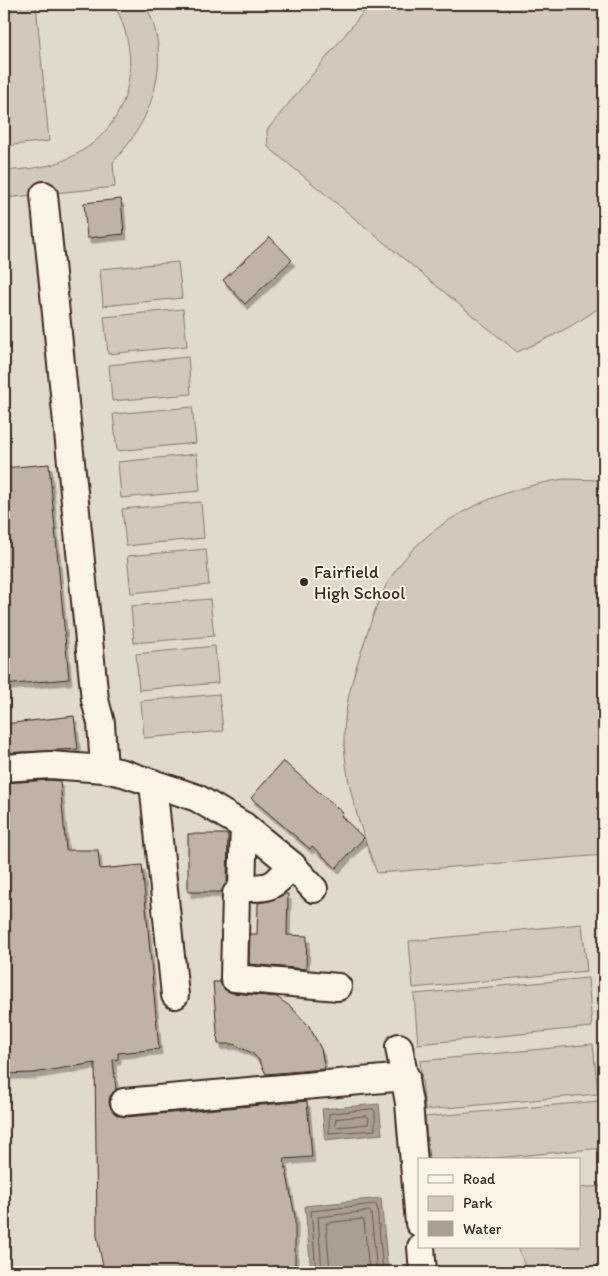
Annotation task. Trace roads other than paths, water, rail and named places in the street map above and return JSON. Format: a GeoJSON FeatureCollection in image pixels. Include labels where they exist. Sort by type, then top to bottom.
{"type":"FeatureCollection","features":[{"type":"Feature","properties":{"kind":"lane"},"geometry":{"type":"LineString","coordinates":[[44,195],[95,700],[101,723],[104,769]]}},
{"type":"Feature","properties":{"kind":"lane"},"geometry":{"type":"LineString","coordinates":[[4,768],[50,765],[104,769],[197,798],[244,826],[292,865],[314,889]]}},
{"type":"Feature","properties":{"kind":"lane"},"geometry":{"type":"LineString","coordinates":[[152,783],[175,995]]}},
{"type":"Feature","properties":{"kind":"lane"},"geometry":{"type":"LineString","coordinates":[[244,826],[242,888],[236,894],[234,978],[338,987]]}},
{"type":"Feature","properties":{"kind":"lane"},"geometry":{"type":"LineString","coordinates":[[242,888],[268,888],[278,881],[292,865]]}},
{"type":"Feature","properties":{"kind":"lane"},"geometry":{"type":"LineString","coordinates":[[399,1047],[406,1077],[418,1212]]}},
{"type":"Feature","properties":{"kind":"lane"},"geometry":{"type":"LineString","coordinates":[[124,1102],[406,1077]]}},
{"type":"Feature","properties":{"kind":"lane"},"geometry":{"type":"LineString","coordinates":[[421,1248],[423,1272]]}},
{"type":"Feature","properties":{"kind":"water"},"geometry":{"type":"Polygon","coordinates":[[[379,1104],[382,1134],[325,1140],[322,1109],[379,1104]]]}},
{"type":"Feature","properties":{"kind":"water"},"geometry":{"type":"Polygon","coordinates":[[[381,1198],[388,1272],[311,1272],[305,1206],[381,1198]]]}},
{"type":"Feature","properties":{"kind":"place","name":"Fairfield High School"},"geometry":{"type":"Point","coordinates":[304,582]}}]}
